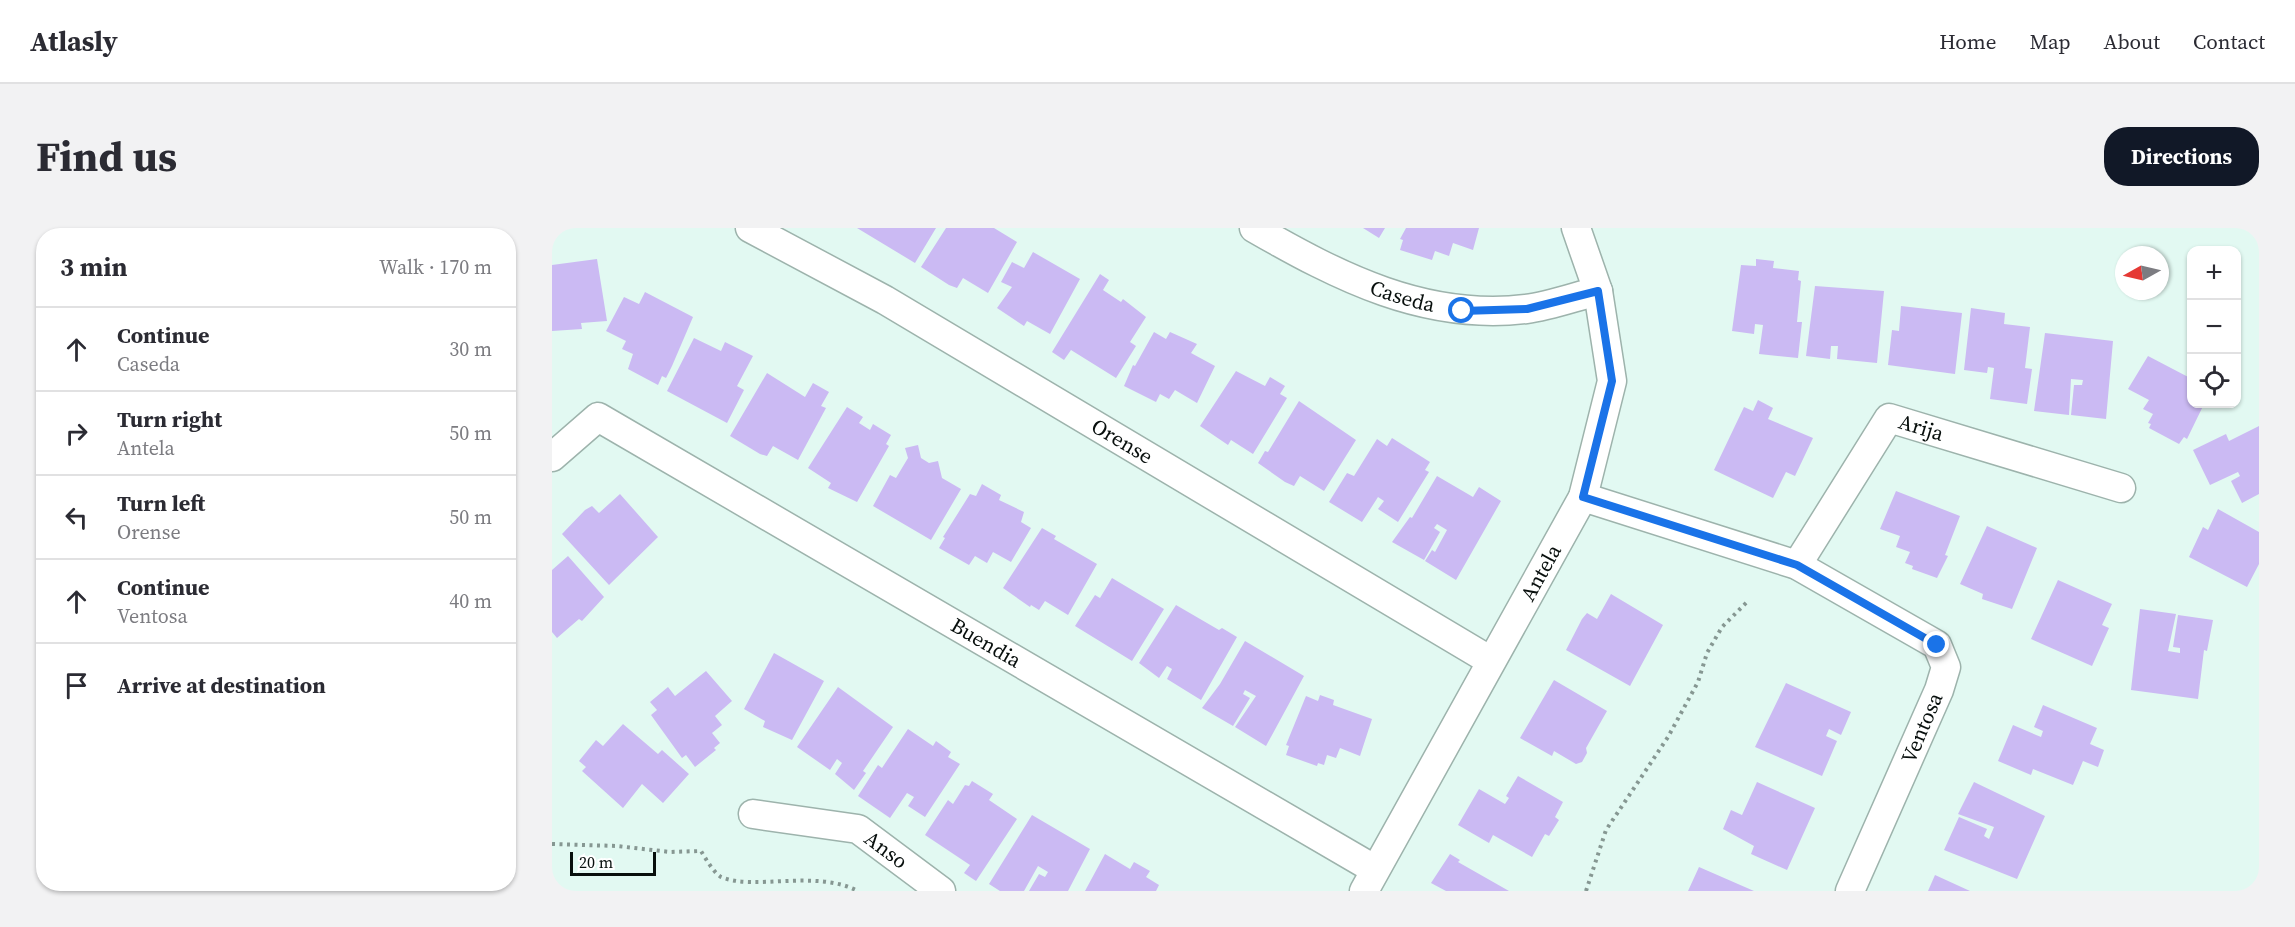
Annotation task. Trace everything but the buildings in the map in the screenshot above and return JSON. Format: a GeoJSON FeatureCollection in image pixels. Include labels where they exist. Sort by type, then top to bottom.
{"type":"FeatureCollection","features":[{"type":"Feature","properties":{"kind":"street","name":"Orense"},"geometry":{"type":"LineString","coordinates":[[750,228],[885,300],[1491,661]]}},
{"type":"Feature","properties":{"kind":"street","name":"Caseda"},"geometry":{"type":"LineString","coordinates":[[1254,228],[1312,262],[1402,299],[1462,311],[1527,309],[1598,291]]}},
{"type":"Feature","properties":{"kind":"street","name":"Antela"},"geometry":{"type":"LineString","coordinates":[[1369,880],[1583,497],[1612,381],[1598,291],[1576,228]]}},
{"type":"Feature","properties":{"kind":"street","name":"Buendia"},"geometry":{"type":"LineString","coordinates":[[552,457],[598,417],[1369,880]]}},
{"type":"Feature","properties":{"kind":"street","name":"Arija"},"geometry":{"type":"LineString","coordinates":[[1797,565],[1889,418],[2121,488]]}},
{"type":"Feature","properties":{"kind":"street"},"geometry":{"type":"LineString","coordinates":[[1583,497],[1797,565]]}},
{"type":"Feature","properties":{"kind":"street","name":"Ventosa"},"geometry":{"type":"LineString","coordinates":[[1797,565],[1937,645],[1946,667],[1939,690],[1850,891]]}},
{"type":"Feature","properties":{"kind":"street","name":"Anso"},"geometry":{"type":"LineString","coordinates":[[753,814],[858,829],[941,891]]}},
{"type":"Feature","properties":{"kind":"path"},"geometry":{"type":"LineString","coordinates":[[1586,891],[1606,830],[1668,737],[1698,682],[1707,653],[1722,627],[1748,602]]}},
{"type":"Feature","properties":{"kind":"path"},"geometry":{"type":"LineString","coordinates":[[552,844],[617,846],[670,852],[701,851],[720,877],[744,885],[824,882],[846,885],[858,891]]}},
{"type":"Feature","properties":{"kind":"route"},"geometry":{"type":"LineString","coordinates":[[1462,311],[1527,309],[1598,291],[1612,381],[1583,497],[1797,565],[1937,645]]}}]}
